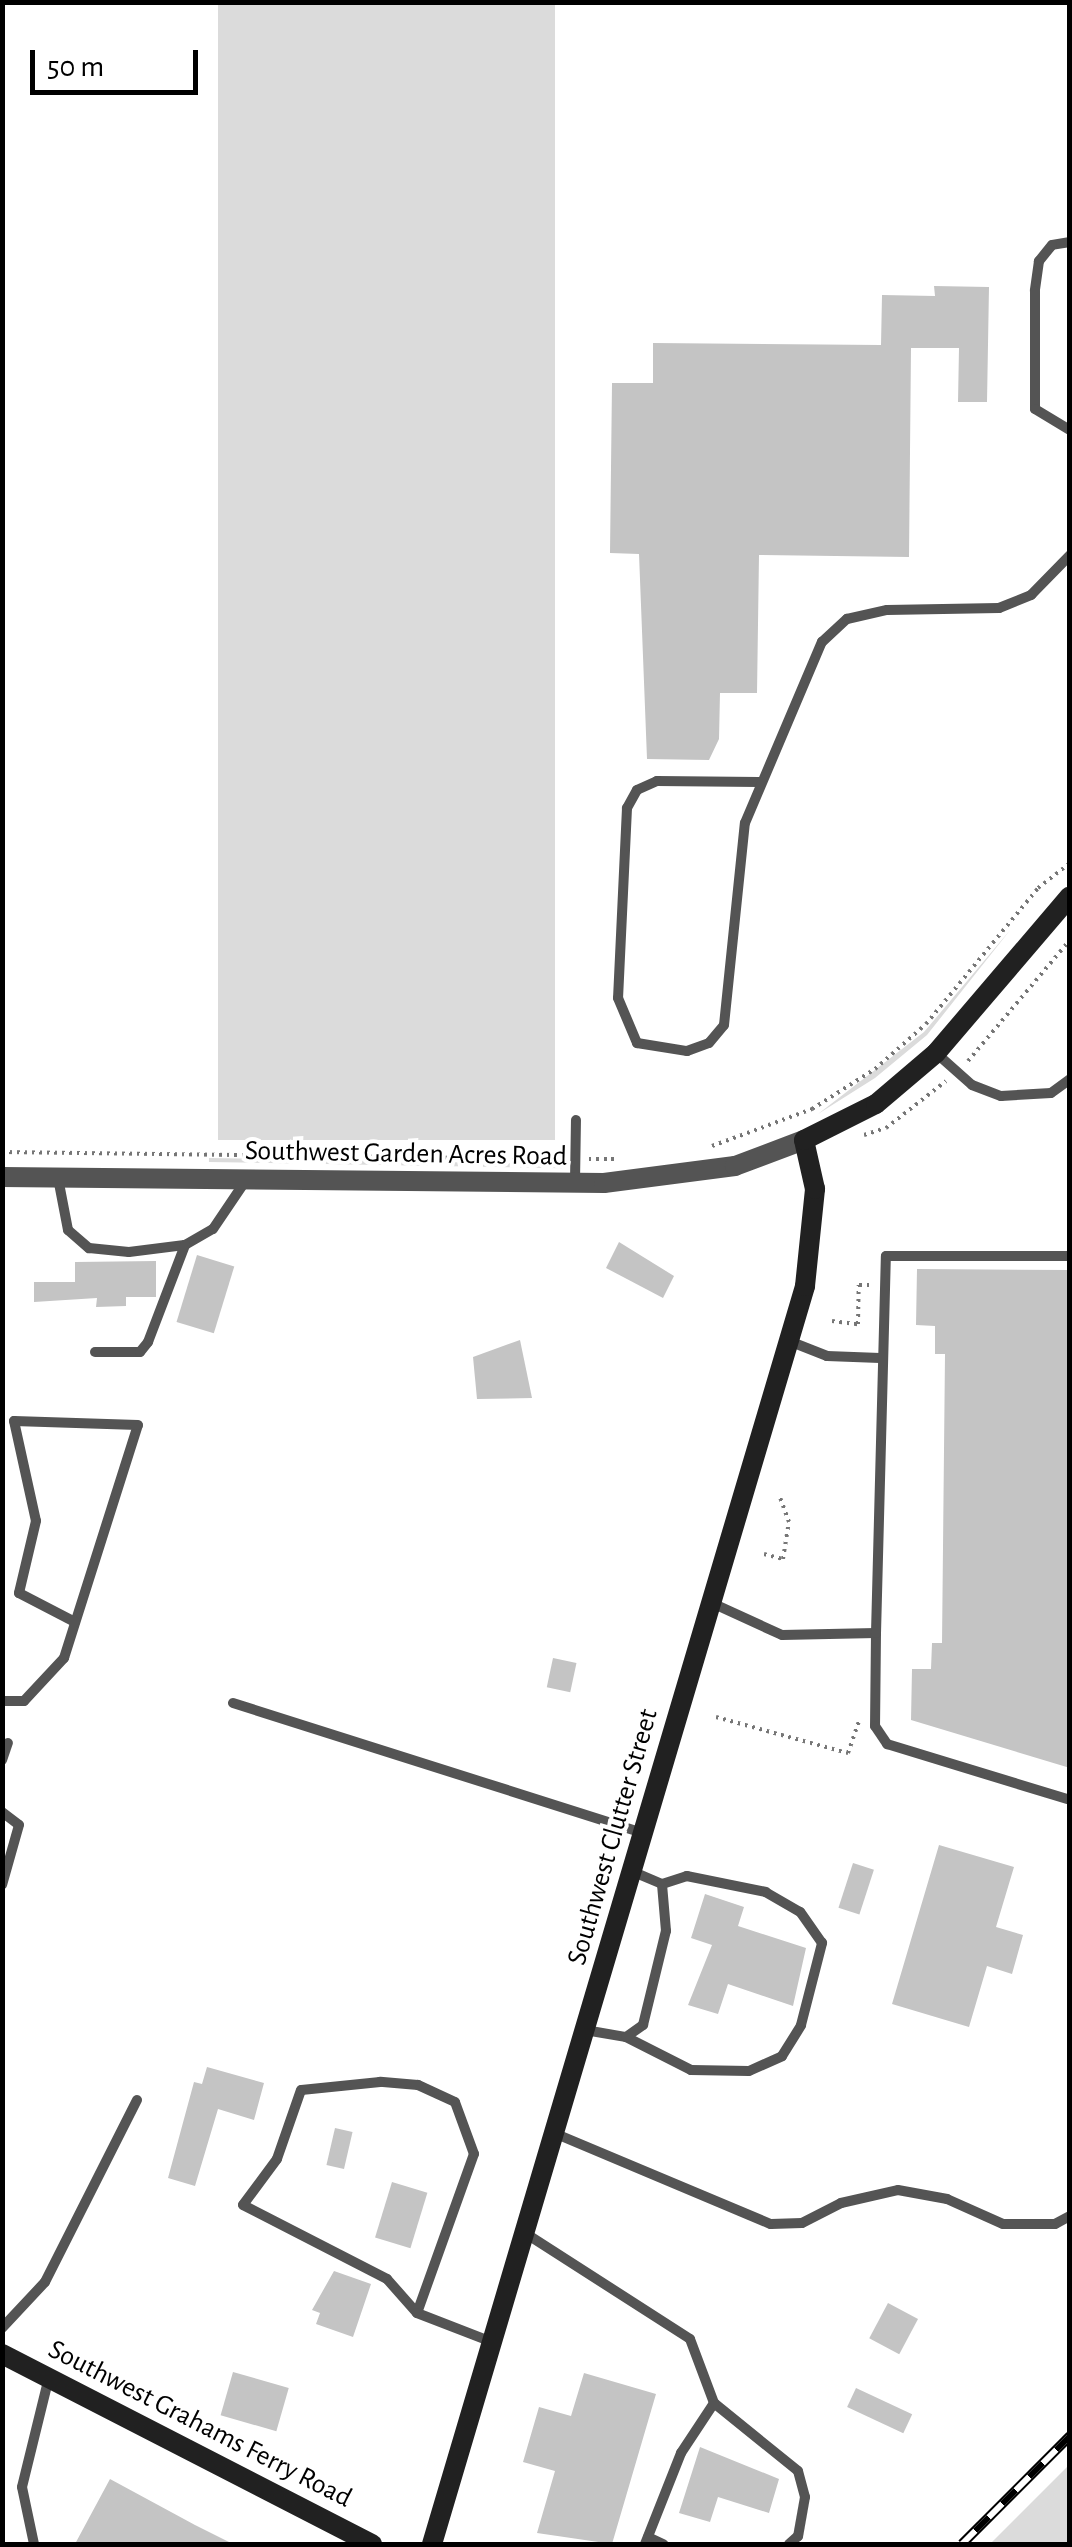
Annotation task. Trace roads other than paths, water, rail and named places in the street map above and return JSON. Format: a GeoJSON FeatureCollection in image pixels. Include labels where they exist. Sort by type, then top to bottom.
{"type":"FeatureCollection","features":[{"type":"Feature","properties":{"kind":"street"},"geometry":{"type":"LineString","coordinates":[[804,1140],[876,1104],[936,1053],[1070,896]]}},
{"type":"Feature","properties":{"kind":"street","name":"Southwest Garden Acres Road"},"geometry":{"type":"LineString","coordinates":[[2,1177],[575,1183],[675,1178],[804,1140]]}},
{"type":"Feature","properties":{"kind":"street","name":"Southwest Clutter Street"},"geometry":{"type":"LineString","coordinates":[[432,2544],[789,1341],[815,1220],[804,1140]]}},
{"type":"Feature","properties":{"kind":"street","name":"Southwest Grahams Ferry Road"},"geometry":{"type":"LineString","coordinates":[[2,2354],[372,2544]]}},
{"type":"Feature","properties":{"kind":"lane"},"geometry":{"type":"LineString","coordinates":[[1070,242],[1052,245],[1038,261],[1035,291],[1035,409],[1070,430]]}},
{"type":"Feature","properties":{"kind":"lane"},"geometry":{"type":"LineString","coordinates":[[760,782],[657,781],[638,790],[628,808],[618,998],[637,1043],[687,1051],[708,1043],[724,1025],[733,994],[738,859],[760,782],[797,689],[822,642],[848,619],[886,610],[999,608],[1031,595],[1070,555]]}},
{"type":"Feature","properties":{"kind":"lane"},"geometry":{"type":"LineString","coordinates":[[936,1053],[972,1085],[1001,1096],[1051,1093],[1070,1080]]}},
{"type":"Feature","properties":{"kind":"lane"},"geometry":{"type":"LineString","coordinates":[[575,1183],[576,1120]]}},
{"type":"Feature","properties":{"kind":"lane"},"geometry":{"type":"LineString","coordinates":[[58,1178],[68,1230],[88,1248],[185,1244],[213,1228],[246,1180]]}},
{"type":"Feature","properties":{"kind":"lane"},"geometry":{"type":"LineString","coordinates":[[95,1352],[140,1352],[148,1342],[185,1244]]}},
{"type":"Feature","properties":{"kind":"lane"},"geometry":{"type":"LineString","coordinates":[[1070,1256],[893,1253],[882,1285],[875,1718],[887,1744],[1070,1800]]}},
{"type":"Feature","properties":{"kind":"lane"},"geometry":{"type":"LineString","coordinates":[[789,1341],[827,1356],[880,1358]]}},
{"type":"Feature","properties":{"kind":"lane"},"geometry":{"type":"LineString","coordinates":[[2,1701],[24,1701],[64,1658],[138,1425],[14,1421],[36,1521],[19,1593],[75,1622]]}},
{"type":"Feature","properties":{"kind":"lane"},"geometry":{"type":"LineString","coordinates":[[711,1603],[782,1635],[876,1634]]}},
{"type":"Feature","properties":{"kind":"lane"},"geometry":{"type":"LineString","coordinates":[[233,1703],[643,1833]]}},
{"type":"Feature","properties":{"kind":"lane"},"geometry":{"type":"LineString","coordinates":[[2,1760],[8,1743]]}},
{"type":"Feature","properties":{"kind":"lane"},"geometry":{"type":"LineString","coordinates":[[2,1812],[19,1824],[2,1884]]}},
{"type":"Feature","properties":{"kind":"lane"},"geometry":{"type":"LineString","coordinates":[[586,2030],[626,2038],[691,2070],[749,2071],[782,2056],[801,2024],[822,1943],[800,1912],[766,1892],[686,1876],[662,1884],[632,1870]]}},
{"type":"Feature","properties":{"kind":"lane"},"geometry":{"type":"LineString","coordinates":[[626,2038],[643,2025],[666,1931],[662,1884]]}},
{"type":"Feature","properties":{"kind":"lane"},"geometry":{"type":"LineString","coordinates":[[418,2314],[474,2154],[455,2102],[418,2085],[380,2082],[301,2090],[277,2158],[243,2204],[387,2279],[418,2314],[492,2342]]}},
{"type":"Feature","properties":{"kind":"lane"},"geometry":{"type":"LineString","coordinates":[[2,2328],[45,2282],[136,2100]]}},
{"type":"Feature","properties":{"kind":"lane"},"geometry":{"type":"LineString","coordinates":[[554,2133],[770,2224],[802,2223],[840,2203],[898,2190],[947,2199],[1002,2224],[1055,2224],[1070,2216]]}},
{"type":"Feature","properties":{"kind":"lane"},"geometry":{"type":"LineString","coordinates":[[524,2232],[690,2339],[714,2403],[798,2471],[806,2497],[798,2536],[789,2544]]}},
{"type":"Feature","properties":{"kind":"lane"},"geometry":{"type":"LineString","coordinates":[[34,2544],[22,2487],[50,2376]]}},
{"type":"Feature","properties":{"kind":"lane"},"geometry":{"type":"LineString","coordinates":[[663,2544],[646,2541],[681,2453],[714,2403]]}},
{"type":"Feature","properties":{"kind":"railway"},"geometry":{"type":"LineString","coordinates":[[962,2544],[1070,2436]]}}]}
